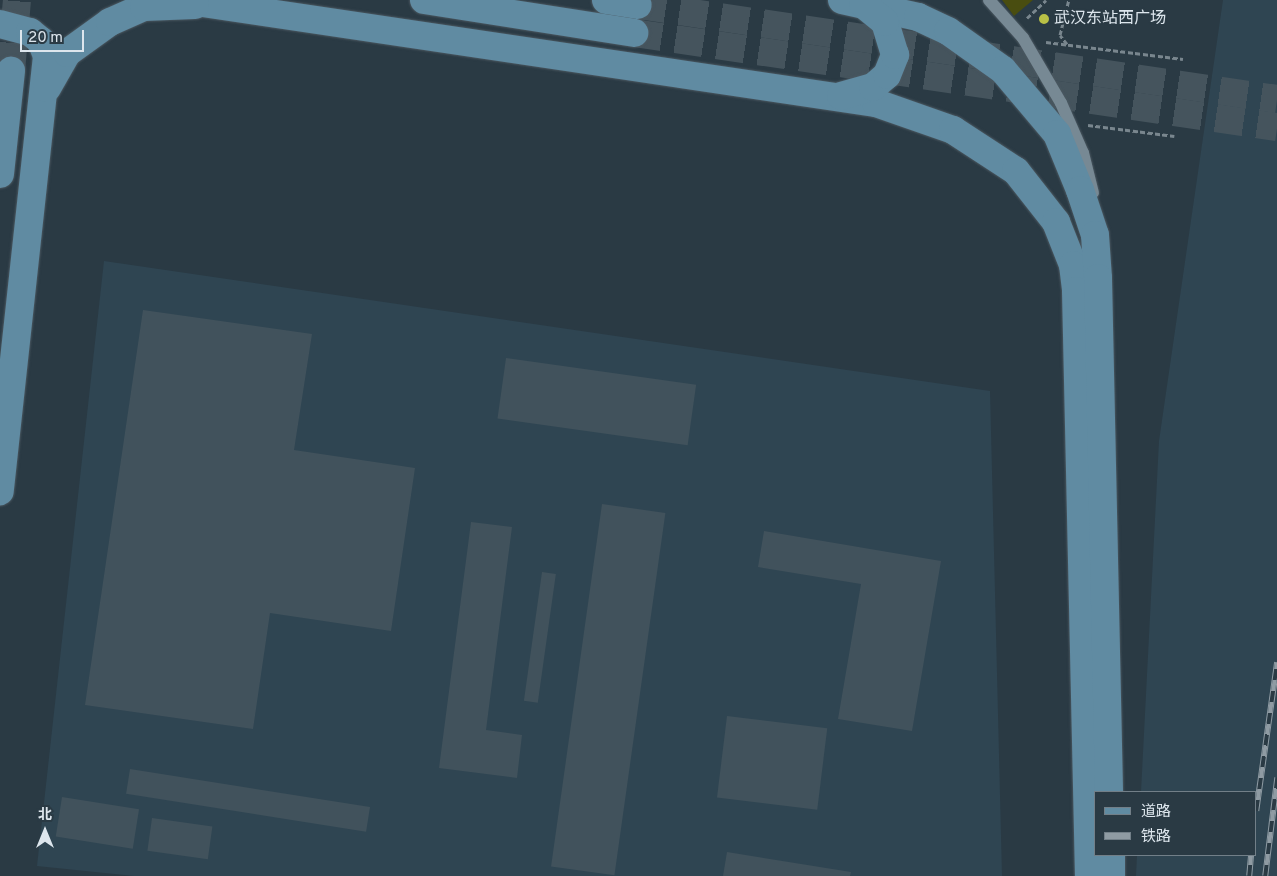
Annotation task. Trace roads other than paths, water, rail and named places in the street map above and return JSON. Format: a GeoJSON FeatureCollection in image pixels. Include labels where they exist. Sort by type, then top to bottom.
{"type":"FeatureCollection","features":[{"type":"Feature","properties":{"kind":"main road"},"geometry":{"type":"LineString","coordinates":[[424,0],[634,33]]}},
{"type":"Feature","properties":{"kind":"main road"},"geometry":{"type":"LineString","coordinates":[[606,0],[638,5]]}},
{"type":"Feature","properties":{"kind":"main road"},"geometry":{"type":"LineString","coordinates":[[45,91],[67,54],[104,26],[144,6],[189,2],[838,97],[922,115],[989,150],[1016,171],[1041,198],[1067,246],[1076,291],[1089,876]]}},
{"type":"Feature","properties":{"kind":"main road"},"geometry":{"type":"LineString","coordinates":[[852,2],[918,17],[948,31],[1004,70],[1058,134],[1095,235],[1110,791]]}},
{"type":"Feature","properties":{"kind":"main road"},"geometry":{"type":"LineString","coordinates":[[838,97],[873,87],[887,75],[895,54],[884,22],[852,2]]}},
{"type":"Feature","properties":{"kind":"main road"},"geometry":{"type":"LineString","coordinates":[[0,24],[30,32],[41,40],[47,56],[45,91],[0,491]]}},
{"type":"Feature","properties":{"kind":"main road"},"geometry":{"type":"LineString","coordinates":[[0,174],[11,71]]}},
{"type":"Feature","properties":{"kind":"main road"},"geometry":{"type":"LineString","coordinates":[[1111,856],[1112,876]]}},
{"type":"Feature","properties":{"kind":"lane"},"geometry":{"type":"LineString","coordinates":[[989,0],[1024,38],[1068,119],[1093,190],[1095,235]]}},
{"type":"Feature","properties":{"kind":"tunnel"},"geometry":{"type":"LineString","coordinates":[[11,71],[17,0]]}},
{"type":"Feature","properties":{"kind":"tunnel"},"geometry":{"type":"LineString","coordinates":[[638,5],[1277,99]]}},
{"type":"Feature","properties":{"kind":"tunnel"},"geometry":{"type":"LineString","coordinates":[[634,33],[1277,127]]}},
{"type":"Feature","properties":{"kind":"railway"},"geometry":{"type":"LineString","coordinates":[[1257,804],[1277,662]]}},
{"type":"Feature","properties":{"kind":"railway"},"geometry":{"type":"LineString","coordinates":[[1265,876],[1277,778]]}},
{"type":"Feature","properties":{"kind":"railway"},"geometry":{"type":"LineString","coordinates":[[1249,876],[1251,856]]}},
{"type":"Feature","properties":{"kind":"place","name":"武汉东站西广场"},"geometry":{"type":"Point","coordinates":[1044,19]}}]}
